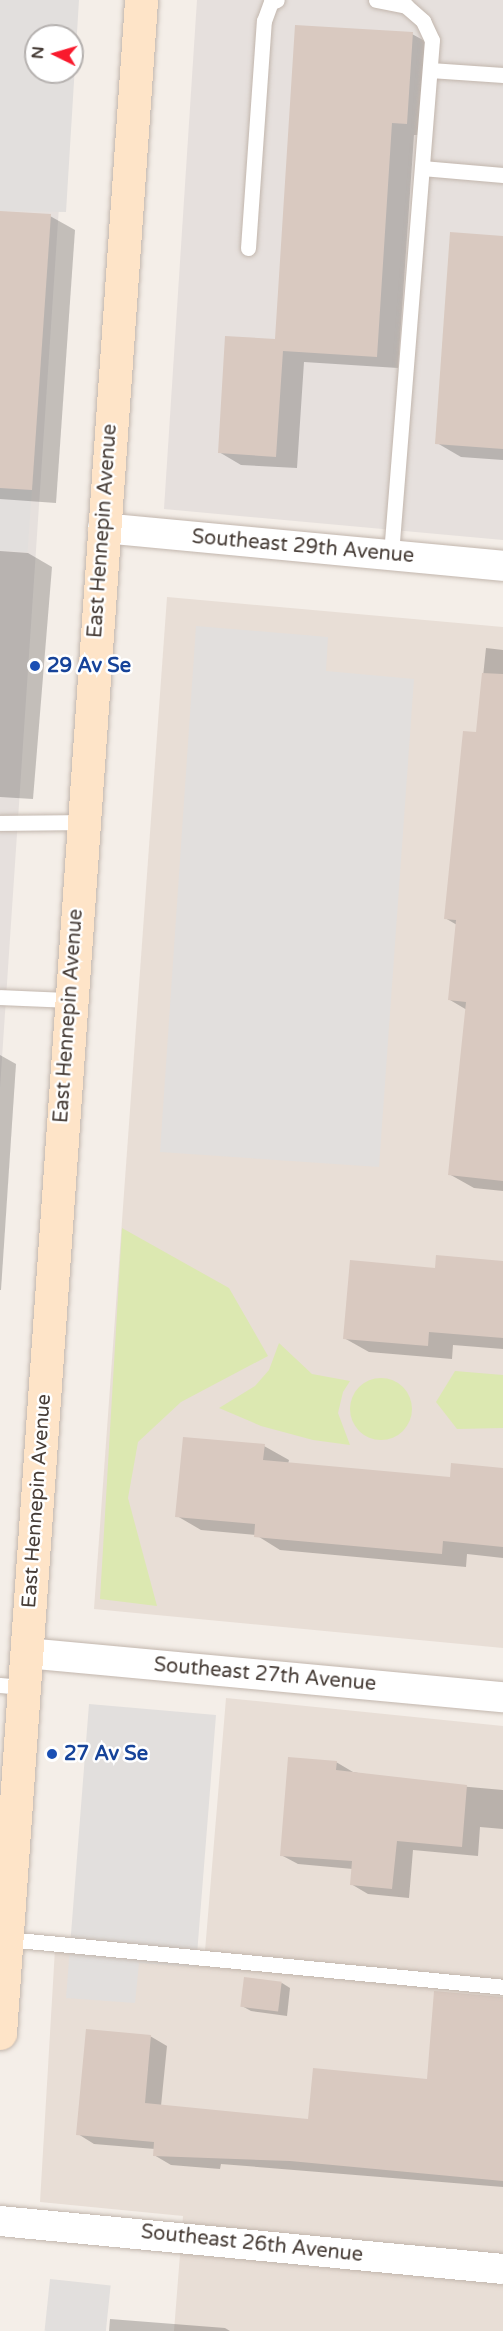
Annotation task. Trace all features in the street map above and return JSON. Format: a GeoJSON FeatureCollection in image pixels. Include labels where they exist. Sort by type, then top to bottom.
{"type":"FeatureCollection","features":[{"type":"Feature","properties":{"kind":"main road","name":"East Hennepin Avenue"},"geometry":{"type":"LineString","coordinates":[[0,2033],[7,1939],[5,1894],[11,1686],[26,1653],[141,0]]}},
{"type":"Feature","properties":{"kind":"street","name":"Southeast 29th Avenue"},"geometry":{"type":"LineString","coordinates":[[104,528],[503,566]]}},
{"type":"Feature","properties":{"kind":"street","name":"Southeast 27th Avenue"},"geometry":{"type":"LineString","coordinates":[[26,1653],[503,1697]]}},
{"type":"Feature","properties":{"kind":"street","name":"Southeast 26th Avenue"},"geometry":{"type":"LineString","coordinates":[[0,2221],[503,2269]]}},
{"type":"Feature","properties":{"kind":"lane"},"geometry":{"type":"LineString","coordinates":[[248,248],[264,21],[271,3],[277,0]]}},
{"type":"Feature","properties":{"kind":"lane"},"geometry":{"type":"LineString","coordinates":[[376,0],[406,6],[423,21],[432,40],[391,554]]}},
{"type":"Feature","properties":{"kind":"lane"},"geometry":{"type":"LineString","coordinates":[[430,70],[503,75]]}},
{"type":"Feature","properties":{"kind":"lane"},"geometry":{"type":"LineString","coordinates":[[422,168],[503,175]]}},
{"type":"Feature","properties":{"kind":"lane"},"geometry":{"type":"LineString","coordinates":[[0,823],[83,822]]}},
{"type":"Feature","properties":{"kind":"lane"},"geometry":{"type":"LineString","coordinates":[[0,997],[70,1000]]}},
{"type":"Feature","properties":{"kind":"lane"},"geometry":{"type":"LineString","coordinates":[[7,1939],[503,1987]]}},
{"type":"Feature","properties":{"kind":"shaded area"},"geometry":{"type":"Polygon","coordinates":[[[0,0],[24,24],[24,84],[67,84],[0,1088],[0,0]]]}},
{"type":"Feature","properties":{"kind":"shaded area"},"geometry":{"type":"Polygon","coordinates":[[[0,0],[79,0],[78,24],[24,24],[24,84],[74,84],[66,212],[0,211],[0,0]]]}},
{"type":"Feature","properties":{"kind":"shaded area"},"geometry":{"type":"Polygon","coordinates":[[[197,0],[503,0],[503,540],[164,509],[197,0]]]}},
{"type":"Feature","properties":{"kind":"shaded area"},"geometry":{"type":"Polygon","coordinates":[[[0,488],[32,490],[28,552],[0,550],[0,488]]]}},
{"type":"Feature","properties":{"kind":"shaded area"},"geometry":{"type":"Polygon","coordinates":[[[167,597],[503,627],[503,1648],[94,1609],[167,597]]]}},
{"type":"Feature","properties":{"kind":"shaded area"},"geometry":{"type":"Polygon","coordinates":[[[196,626],[328,637],[326,671],[414,679],[379,1167],[160,1152],[196,626]]]}},
{"type":"Feature","properties":{"kind":"shaded area"},"geometry":{"type":"Polygon","coordinates":[[[226,1698],[503,1726],[503,2331],[174,2331],[183,2216],[40,2202],[55,1949],[204,1963],[226,1698]]]}},
{"type":"Feature","properties":{"kind":"shaded area"},"geometry":{"type":"Polygon","coordinates":[[[89,1704],[216,1715],[196,1967],[139,1963],[135,2003],[66,1998],[89,1704]]]}},
{"type":"Feature","properties":{"kind":"shaded area"},"geometry":{"type":"Polygon","coordinates":[[[50,2279],[111,2285],[106,2331],[45,2331],[50,2279]]]}},
{"type":"Feature","properties":{"kind":"green space"},"geometry":{"type":"Polygon","coordinates":[[[122,1228],[229,1288],[268,1356],[181,1402],[138,1442],[128,1498],[157,1606],[100,1599],[122,1228]]]}},
{"type":"Feature","properties":{"kind":"green space"},"geometry":{"type":"Polygon","coordinates":[[[279,1343],[312,1374],[350,1381],[343,1392],[338,1413],[350,1445],[313,1440],[261,1426],[219,1408],[255,1386],[269,1370],[279,1343]]]}},
{"type":"Feature","properties":{"kind":"green space"},"geometry":{"type":"Polygon","coordinates":[[[455,1371],[503,1375],[503,1428],[457,1429],[436,1402],[455,1371]]]}},
{"type":"Feature","properties":{"kind":"green space"},"geometry":{"type":"Polygon","coordinates":[[[375,1378],[387,1378],[403,1387],[410,1397],[412,1409],[410,1421],[403,1431],[387,1440],[375,1440],[364,1435],[355,1426],[350,1415],[350,1403],[355,1392],[364,1383],[375,1378]]]}},
{"type":"Feature","properties":{"kind":"building"},"geometry":{"type":"Polygon","coordinates":[[[295,25],[413,32],[407,124],[392,123],[377,357],[283,351],[276,457],[218,453],[225,336],[275,339],[295,25]]]}},
{"type":"Feature","properties":{"kind":"building"},"geometry":{"type":"Polygon","coordinates":[[[0,211],[51,214],[32,490],[0,488],[0,211]]]}},
{"type":"Feature","properties":{"kind":"building"},"geometry":{"type":"Polygon","coordinates":[[[450,232],[503,236],[503,449],[435,444],[450,232]]]}},
{"type":"Feature","properties":{"kind":"building"},"geometry":{"type":"Polygon","coordinates":[[[482,673],[503,674],[503,1181],[448,1175],[466,1002],[448,1000],[456,920],[444,919],[463,731],[476,732],[482,673]]]}},
{"type":"Feature","properties":{"kind":"building"},"geometry":{"type":"Polygon","coordinates":[[[436,1255],[503,1261],[503,1338],[429,1332],[428,1346],[343,1339],[350,1260],[435,1268],[436,1255]]]}},
{"type":"Feature","properties":{"kind":"building"},"geometry":{"type":"Polygon","coordinates":[[[183,1437],[265,1444],[263,1460],[450,1477],[451,1463],[503,1468],[503,1547],[443,1541],[442,1554],[254,1537],[255,1524],[175,1517],[183,1437]]]}},
{"type":"Feature","properties":{"kind":"building"},"geometry":{"type":"Polygon","coordinates":[[[288,1757],[337,1761],[336,1770],[467,1785],[462,1847],[397,1841],[392,1889],[350,1885],[352,1861],[280,1856],[288,1757]]]}},
{"type":"Feature","properties":{"kind":"building"},"geometry":{"type":"Polygon","coordinates":[[[244,1977],[282,1982],[278,2011],[240,2007],[244,1977]]]}},
{"type":"Feature","properties":{"kind":"building"},"geometry":{"type":"Polygon","coordinates":[[[434,1991],[503,1997],[503,2181],[290,2161],[153,2156],[154,2142],[76,2135],[86,2029],[151,2035],[145,2103],[308,2119],[313,2068],[427,2079],[434,1991]]]}},
{"type":"Feature","properties":{"kind":"place","name":"29 Av Se"},"geometry":{"type":"Point","coordinates":[35,666]}},
{"type":"Feature","properties":{"kind":"place","name":"27 Av Se"},"geometry":{"type":"Point","coordinates":[52,1754]}}]}
